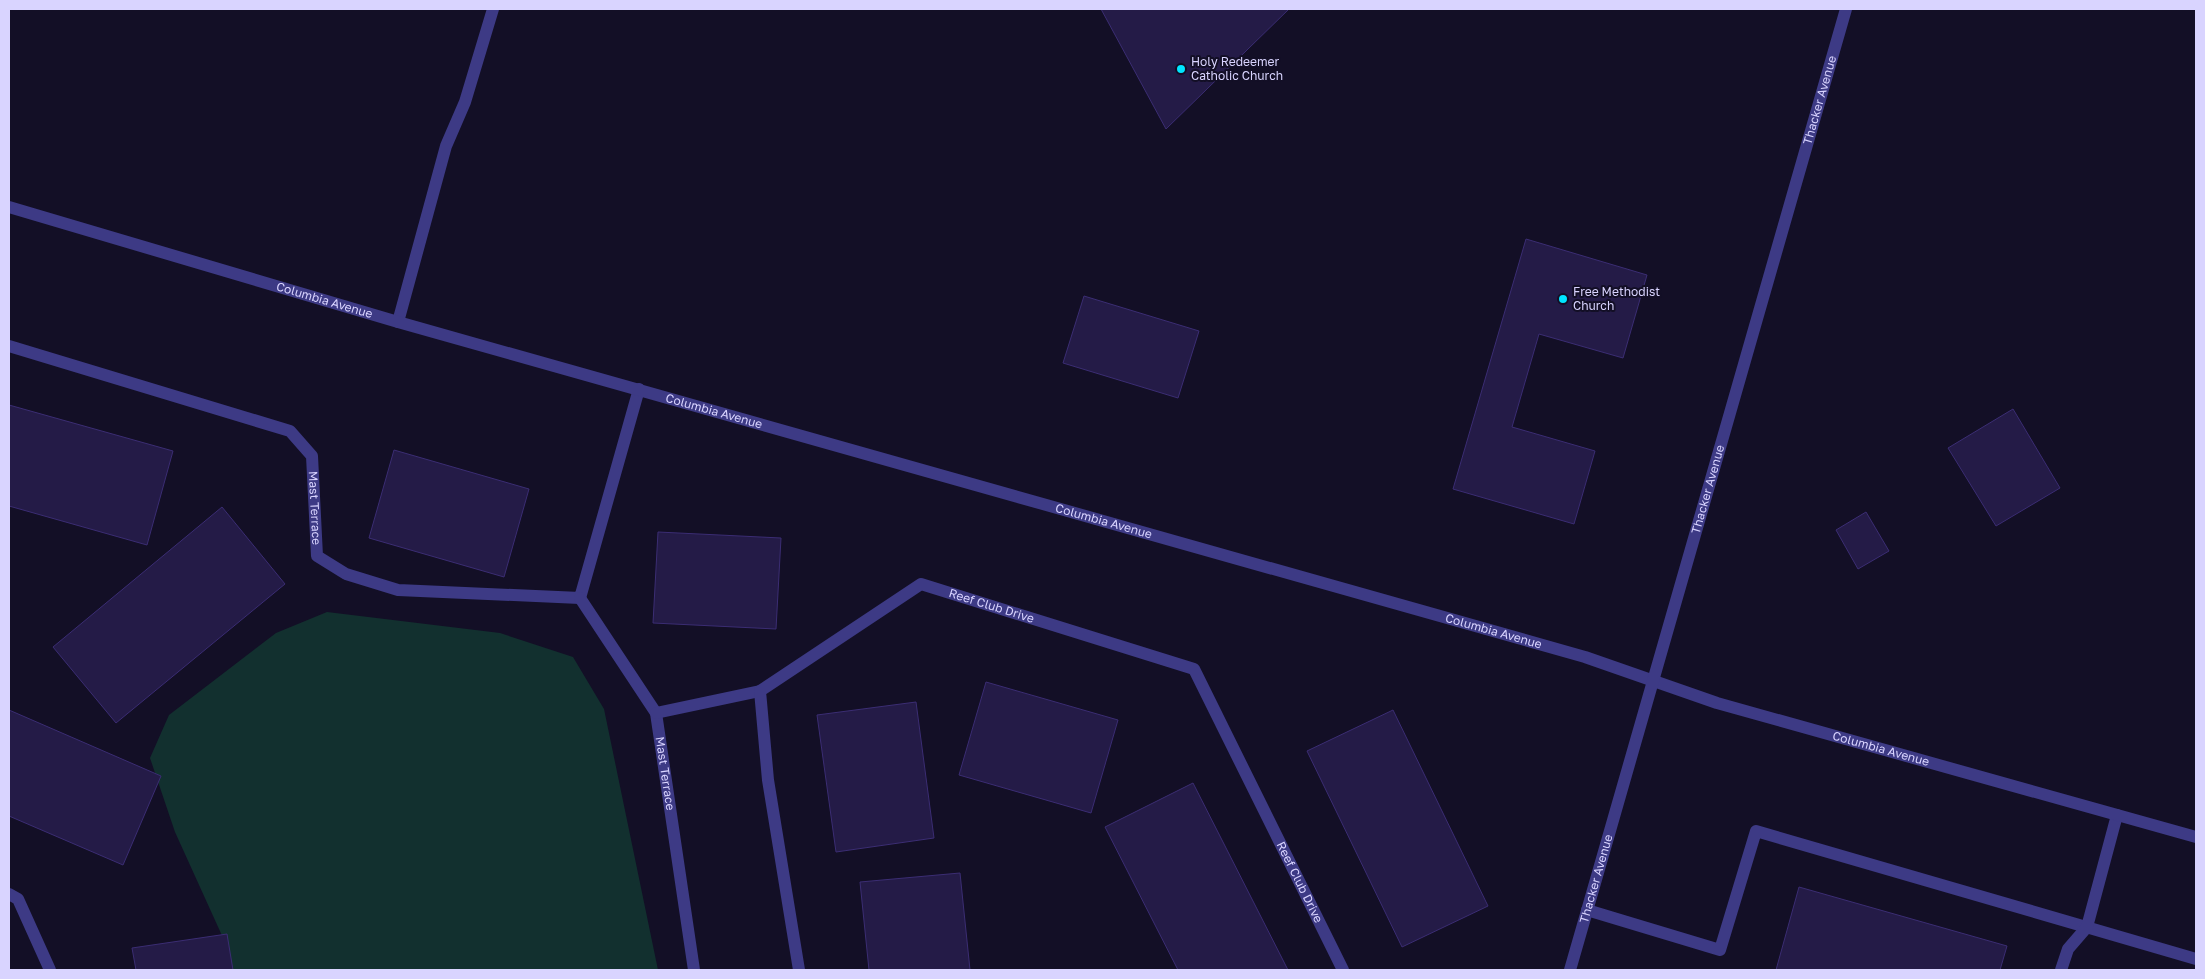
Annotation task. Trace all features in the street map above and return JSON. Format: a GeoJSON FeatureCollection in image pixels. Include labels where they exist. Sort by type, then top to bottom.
{"type":"FeatureCollection","features":[{"type":"Feature","properties":{"kind":"street"},"geometry":{"type":"LineString","coordinates":[[398,322],[446,146],[465,102],[492,9]]}},
{"type":"Feature","properties":{"kind":"street","name":"Thacker Avenue"},"geometry":{"type":"LineString","coordinates":[[1570,970],[1846,9]]}},
{"type":"Feature","properties":{"kind":"street","name":"Columbia Avenue"},"geometry":{"type":"LineString","coordinates":[[9,208],[398,322],[1585,657],[1717,703],[2196,837]]}},
{"type":"Feature","properties":{"kind":"street","name":"Mast Terrace"},"geometry":{"type":"LineString","coordinates":[[9,346],[290,431],[312,456],[317,556],[346,574],[398,590],[580,598],[656,713],[694,970]]}},
{"type":"Feature","properties":{"kind":"street"},"geometry":{"type":"LineString","coordinates":[[580,598],[639,389]]}},
{"type":"Feature","properties":{"kind":"street","name":"Reef Club Drive"},"geometry":{"type":"LineString","coordinates":[[760,691],[921,584],[1194,669],[1343,970]]}},
{"type":"Feature","properties":{"kind":"street"},"geometry":{"type":"LineString","coordinates":[[656,713],[760,691],[768,780],[800,970]]}},
{"type":"Feature","properties":{"kind":"street"},"geometry":{"type":"LineString","coordinates":[[2061,970],[2068,949],[2087,927],[2117,815]]}},
{"type":"Feature","properties":{"kind":"street"},"geometry":{"type":"LineString","coordinates":[[1587,910],[1720,950],[1756,831],[2196,959]]}},
{"type":"Feature","properties":{"kind":"street"},"geometry":{"type":"LineString","coordinates":[[9,894],[18,899],[50,970]]}},
{"type":"Feature","properties":{"kind":"green space"},"geometry":{"type":"Polygon","coordinates":[[[327,612],[500,633],[573,657],[604,709],[658,970],[233,970],[224,940],[175,832],[150,758],[169,715],[276,633],[327,612]]]}},
{"type":"Feature","properties":{"kind":"building","name":"Holy Redeemer Catholic Church"},"geometry":{"type":"Polygon","coordinates":[[[1101,9],[1289,9],[1166,129],[1101,9]]]}},
{"type":"Feature","properties":{"kind":"building"},"geometry":{"type":"Polygon","coordinates":[[[1526,239],[1647,275],[1623,358],[1539,334],[1512,427],[1595,451],[1574,524],[1453,489],[1526,239]]]}},
{"type":"Feature","properties":{"kind":"building"},"geometry":{"type":"Polygon","coordinates":[[[1084,296],[1199,331],[1178,398],[1063,363],[1084,296]]]}},
{"type":"Feature","properties":{"kind":"building"},"geometry":{"type":"Polygon","coordinates":[[[9,405],[173,451],[147,545],[9,506],[9,405]]]}},
{"type":"Feature","properties":{"kind":"building"},"geometry":{"type":"Polygon","coordinates":[[[2013,409],[2060,488],[1996,526],[1948,448],[2013,409]]]}},
{"type":"Feature","properties":{"kind":"building"},"geometry":{"type":"Polygon","coordinates":[[[394,450],[529,489],[504,577],[369,538],[394,450]]]}},
{"type":"Feature","properties":{"kind":"building"},"geometry":{"type":"Polygon","coordinates":[[[222,507],[285,584],[116,723],[53,647],[222,507]]]}},
{"type":"Feature","properties":{"kind":"building"},"geometry":{"type":"Polygon","coordinates":[[[1866,512],[1889,551],[1858,569],[1836,530],[1866,512]]]}},
{"type":"Feature","properties":{"kind":"building"},"geometry":{"type":"Polygon","coordinates":[[[658,532],[781,538],[776,629],[653,623],[658,532]]]}},
{"type":"Feature","properties":{"kind":"building"},"geometry":{"type":"Polygon","coordinates":[[[986,682],[1118,720],[1091,813],[959,775],[986,682]]]}},
{"type":"Feature","properties":{"kind":"building"},"geometry":{"type":"Polygon","coordinates":[[[916,702],[934,838],[836,852],[817,715],[916,702]]]}},
{"type":"Feature","properties":{"kind":"building"},"geometry":{"type":"Polygon","coordinates":[[[9,710],[161,776],[123,865],[9,816],[9,710]]]}},
{"type":"Feature","properties":{"kind":"building"},"geometry":{"type":"Polygon","coordinates":[[[1393,710],[1488,906],[1402,947],[1307,751],[1393,710]]]}},
{"type":"Feature","properties":{"kind":"building"},"geometry":{"type":"Polygon","coordinates":[[[1193,783],[1288,970],[1178,970],[1105,827],[1193,783]]]}},
{"type":"Feature","properties":{"kind":"building"},"geometry":{"type":"Polygon","coordinates":[[[960,873],[970,970],[869,970],[860,882],[960,873]]]}},
{"type":"Feature","properties":{"kind":"building"},"geometry":{"type":"Polygon","coordinates":[[[1799,887],[2007,946],[2000,970],[1776,970],[1799,887]]]}},
{"type":"Feature","properties":{"kind":"building"},"geometry":{"type":"Polygon","coordinates":[[[227,934],[233,970],[136,970],[132,948],[227,934]]]}},
{"type":"Feature","properties":{"kind":"place","name":"Holy Redeemer Catholic Church"},"geometry":{"type":"Point","coordinates":[1181,69]}},
{"type":"Feature","properties":{"kind":"place","name":"Free Methodist Church"},"geometry":{"type":"Point","coordinates":[1563,299]}}]}
